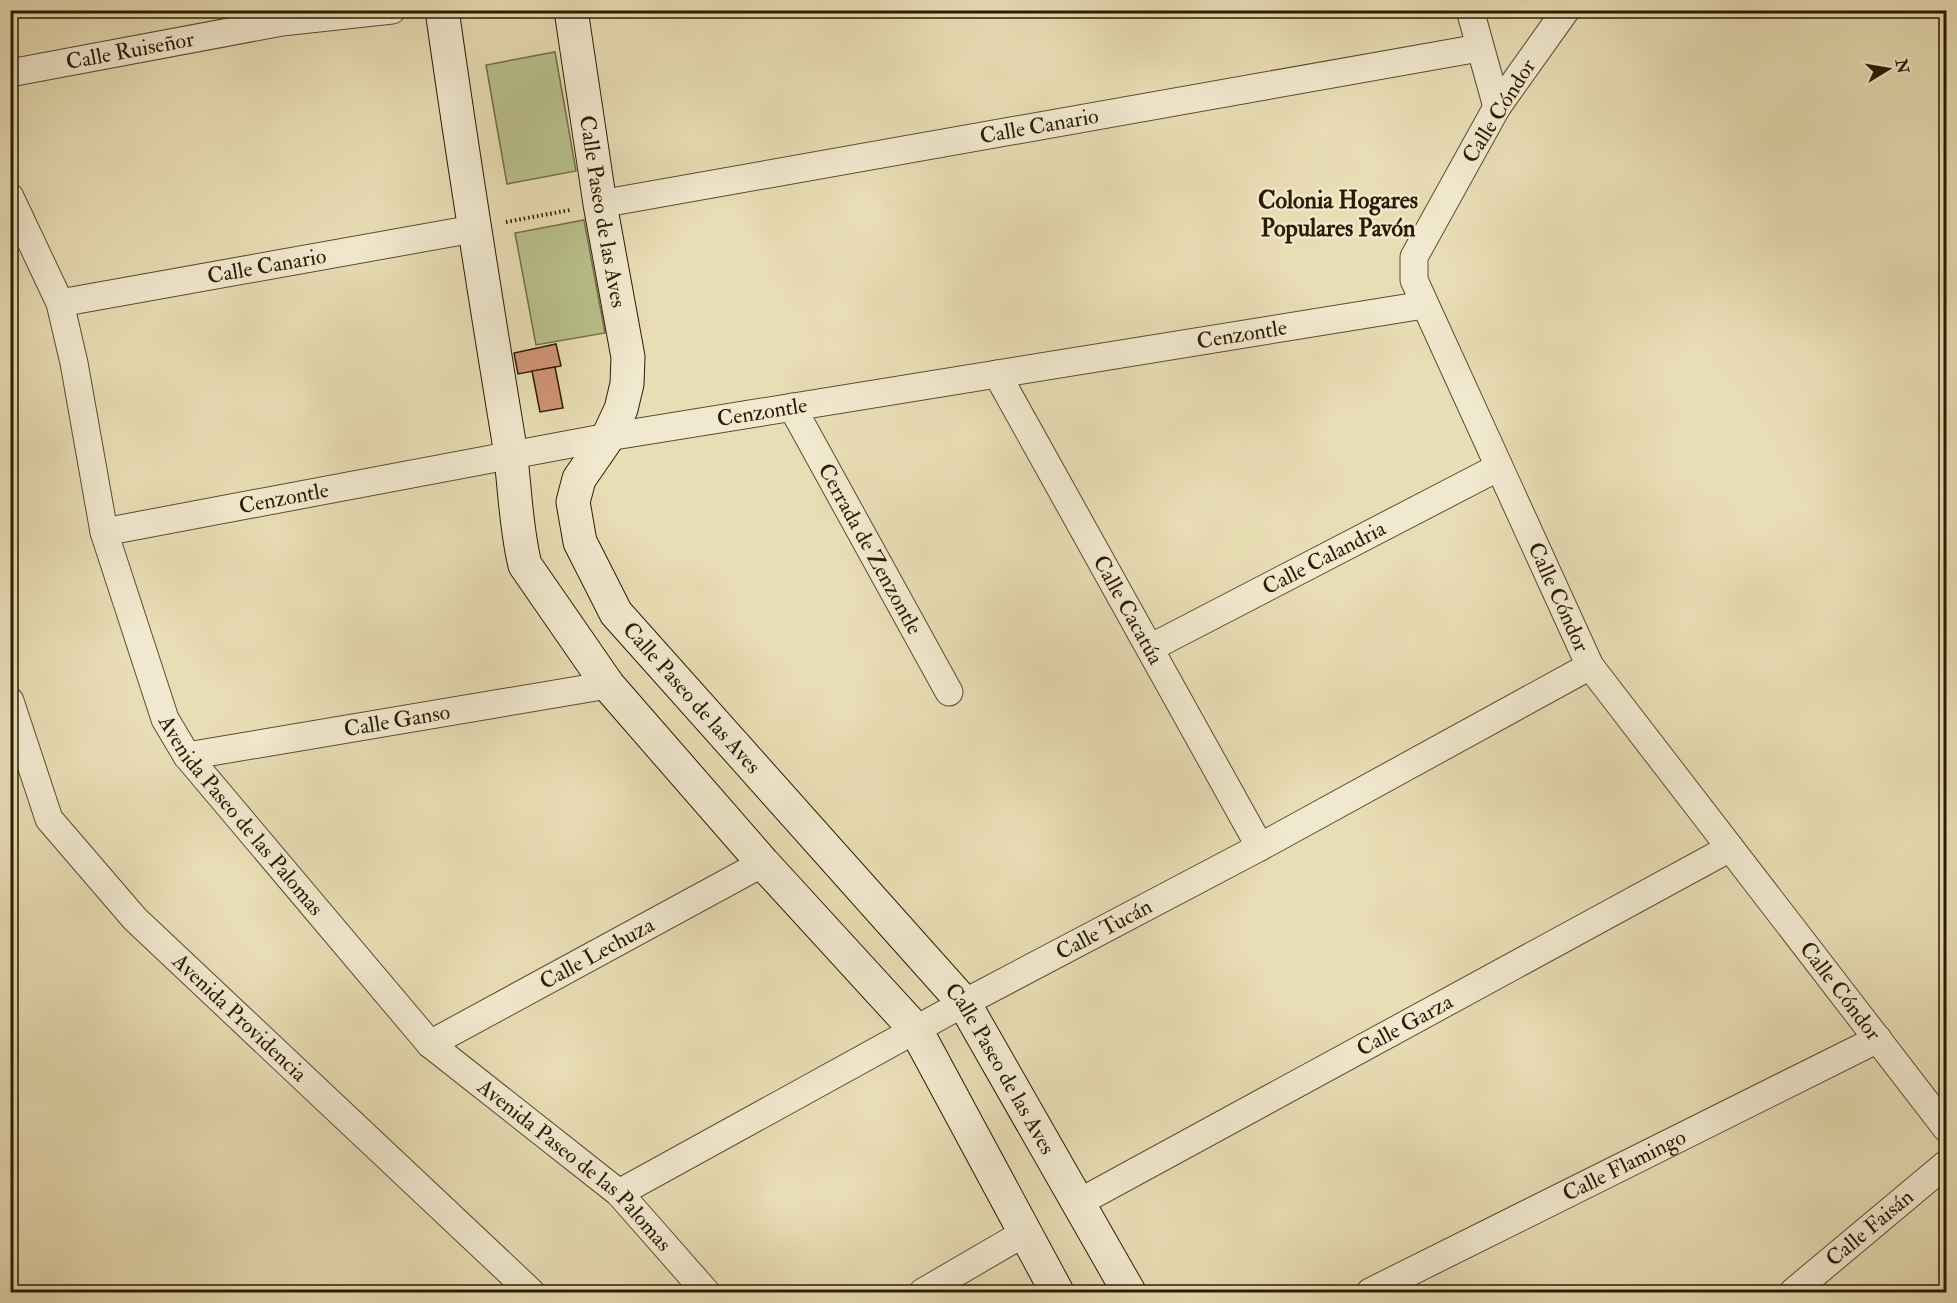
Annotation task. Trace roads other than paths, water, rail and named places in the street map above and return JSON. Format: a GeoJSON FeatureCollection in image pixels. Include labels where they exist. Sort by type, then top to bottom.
{"type":"FeatureCollection","features":[{"type":"Feature","properties":{"kind":"street","name":"Calle Ruiseñor"},"geometry":{"type":"LineString","coordinates":[[10,73],[271,16],[392,10]]}},
{"type":"Feature","properties":{"kind":"street"},"geometry":{"type":"LineString","coordinates":[[442,10],[473,229],[511,455],[525,565],[608,685],[763,863],[916,1030],[1057,1293]]}},
{"type":"Feature","properties":{"kind":"street","name":"Calle Paseo de las Aves"},"geometry":{"type":"LineString","coordinates":[[571,10],[600,204],[628,357],[627,384],[621,410],[608,437],[579,479],[573,502],[580,542],[616,613],[964,1003],[1129,1293]]}},
{"type":"Feature","properties":{"kind":"street"},"geometry":{"type":"LineString","coordinates":[[1470,10],[1497,106]]}},
{"type":"Feature","properties":{"kind":"street","name":"Calle Cóndor"},"geometry":{"type":"LineString","coordinates":[[1566,10],[1497,106],[1414,257],[1414,280],[1590,666],[1947,1128]]}},
{"type":"Feature","properties":{"kind":"street","name":"Calle Canario"},"geometry":{"type":"LineString","coordinates":[[600,204],[1479,48]]}},
{"type":"Feature","properties":{"kind":"street","name":"Avenida Paseo de las Palomas"},"geometry":{"type":"LineString","coordinates":[[10,198],[60,303],[75,363],[104,532],[165,719],[187,756],[430,1044],[619,1193],[706,1293]]}},
{"type":"Feature","properties":{"kind":"street","name":"Calle Canario"},"geometry":{"type":"LineString","coordinates":[[60,303],[473,229]]}},
{"type":"Feature","properties":{"kind":"street","name":"Cenzontle"},"geometry":{"type":"LineString","coordinates":[[104,532],[608,437],[1424,305]]}},
{"type":"Feature","properties":{"kind":"street","name":"Calle Cacatúa"},"geometry":{"type":"LineString","coordinates":[[997,374],[1260,847]]}},
{"type":"Feature","properties":{"kind":"street","name":"Cerrada de Zenzontle"},"geometry":{"type":"LineString","coordinates":[[792,407],[949,692]]}},
{"type":"Feature","properties":{"kind":"street","name":"Calle Calandria"},"geometry":{"type":"LineString","coordinates":[[1150,648],[1499,467]]}},
{"type":"Feature","properties":{"kind":"street","name":"Calle Tucán"},"geometry":{"type":"LineString","coordinates":[[619,1193],[964,1003],[1260,847],[1590,666]]}},
{"type":"Feature","properties":{"kind":"street","name":"Calle Ganso"},"geometry":{"type":"LineString","coordinates":[[187,756],[608,685]]}},
{"type":"Feature","properties":{"kind":"street","name":"Avenida Providencia"},"geometry":{"type":"LineString","coordinates":[[10,701],[49,819],[135,919],[531,1293]]}},
{"type":"Feature","properties":{"kind":"street","name":"Calle Garza"},"geometry":{"type":"LineString","coordinates":[[1078,1203],[1730,848]]}},
{"type":"Feature","properties":{"kind":"street","name":"Calle Lechuza"},"geometry":{"type":"LineString","coordinates":[[430,1044],[763,863]]}},
{"type":"Feature","properties":{"kind":"street","name":"Calle Flamingo"},"geometry":{"type":"LineString","coordinates":[[1371,1293],[1878,1039]]}},
{"type":"Feature","properties":{"kind":"street","name":"Calle Faisán"},"geometry":{"type":"LineString","coordinates":[[1793,1293],[1947,1164]]}},
{"type":"Feature","properties":{"kind":"street"},"geometry":{"type":"LineString","coordinates":[[923,1293],[1026,1232]]}},
{"type":"Feature","properties":{"kind":"district","name":"Colonia Hogares Populares Pavón"},"geometry":{"type":"Point","coordinates":[1338,214]}}]}
